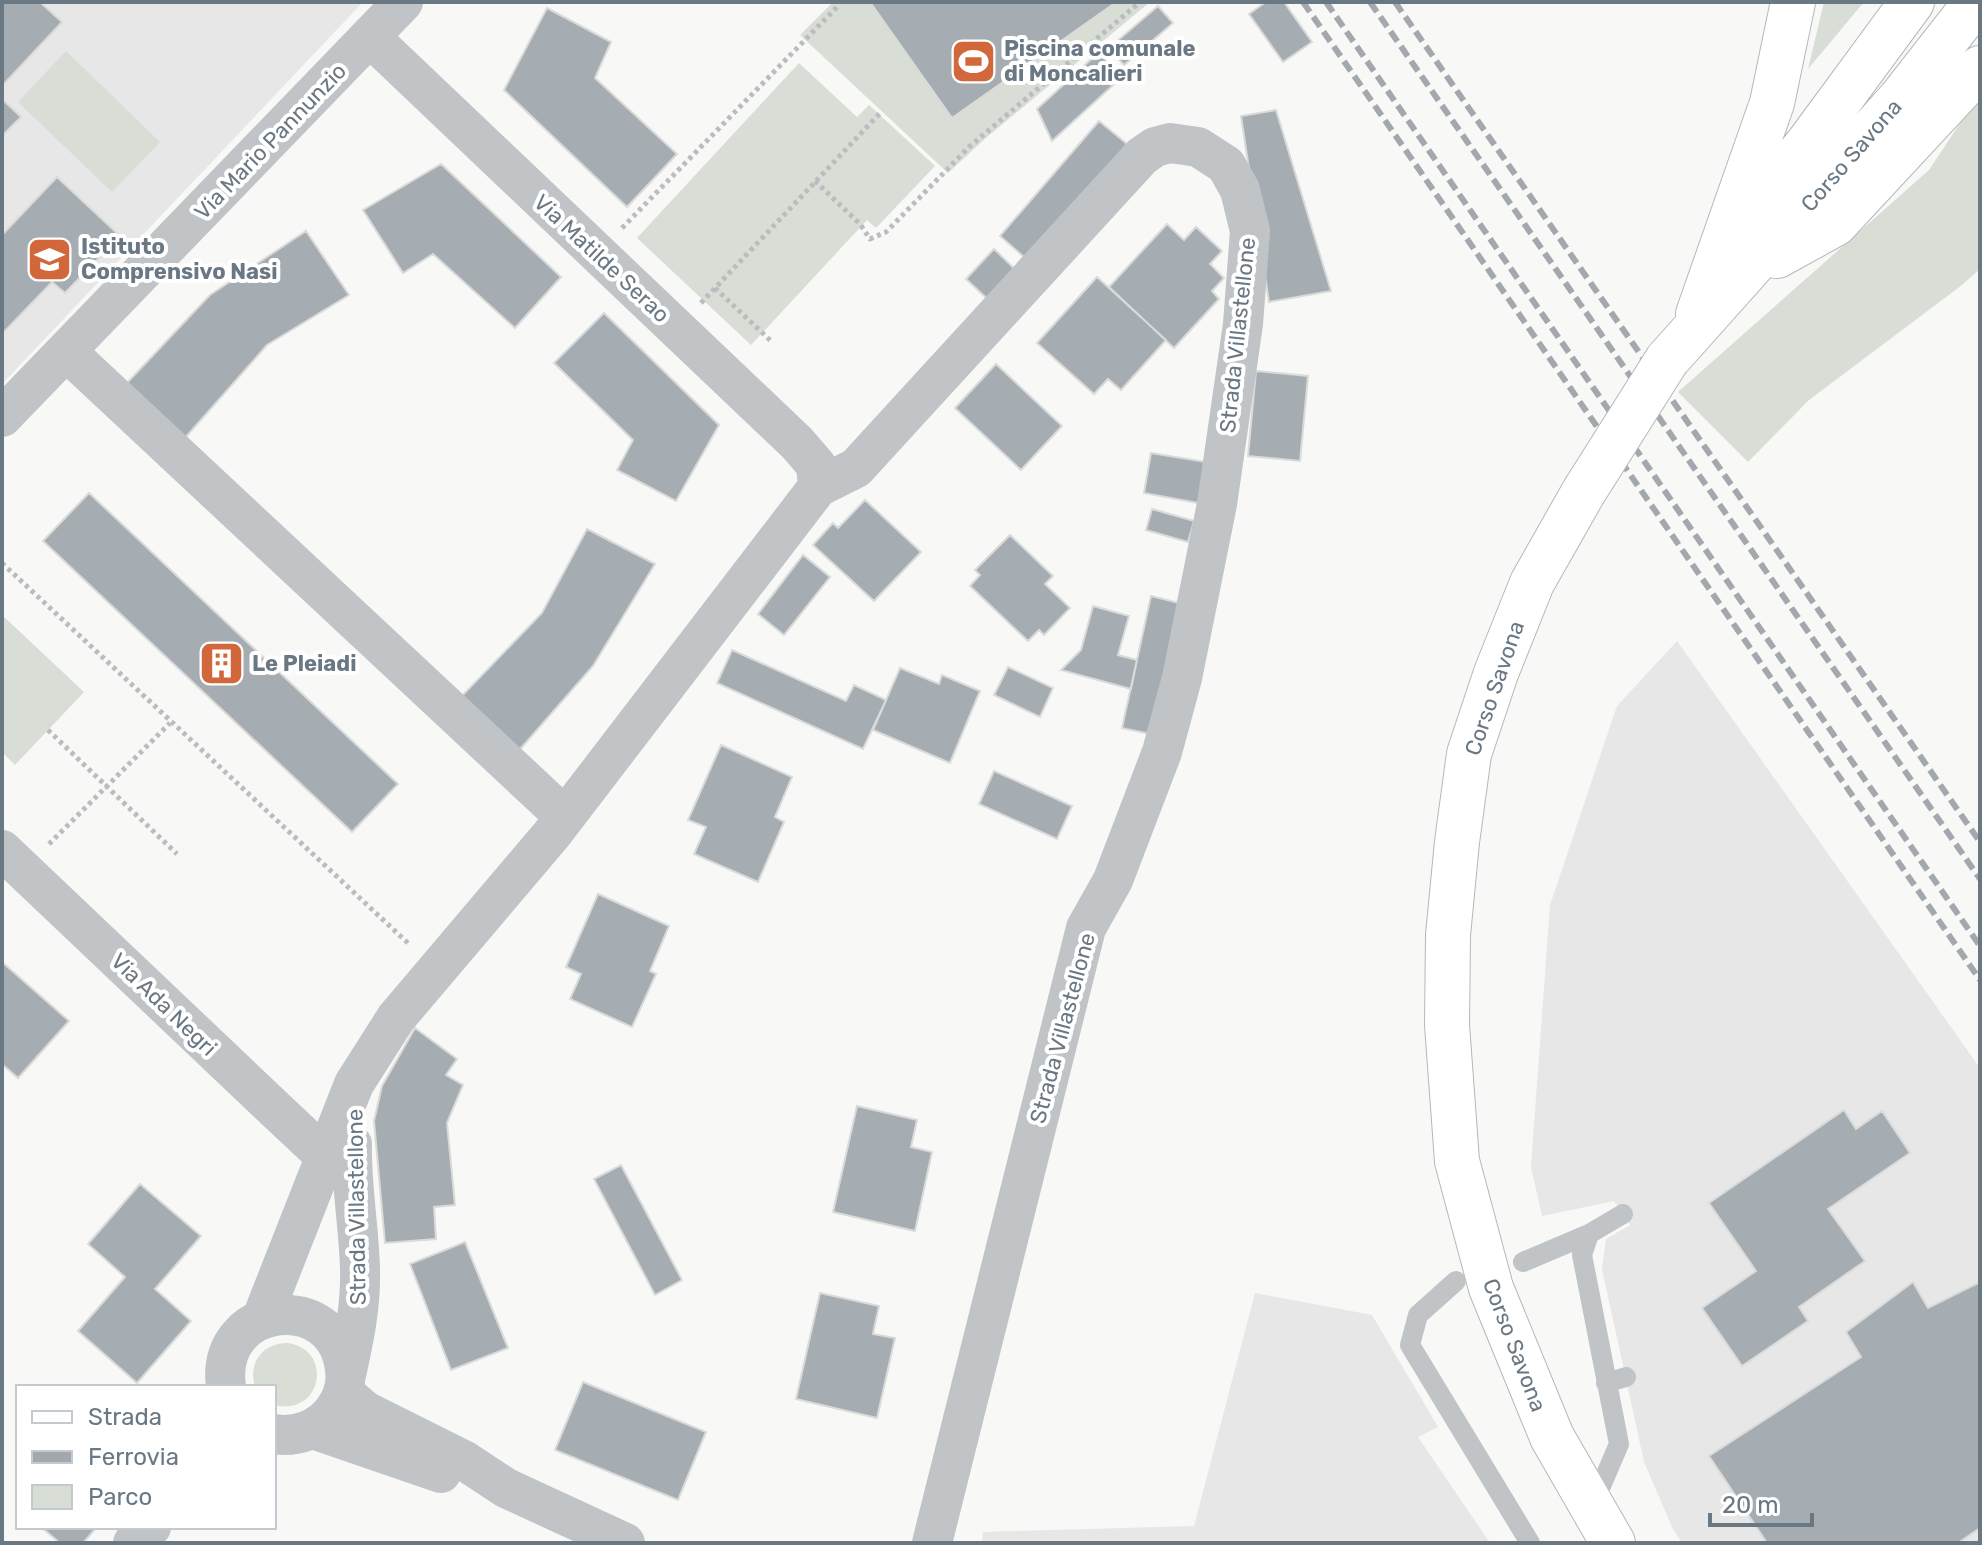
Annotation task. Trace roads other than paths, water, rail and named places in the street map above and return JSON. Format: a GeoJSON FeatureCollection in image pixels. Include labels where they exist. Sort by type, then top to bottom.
{"type":"FeatureCollection","features":[{"type":"Feature","properties":{"kind":"main road"},"geometry":{"type":"LineString","coordinates":[[1733,264],[1793,2]]}},
{"type":"Feature","properties":{"kind":"main road","name":"Corso Savona"},"geometry":{"type":"LineString","coordinates":[[1603,1525],[1552,1437],[1491,1288],[1457,1161],[1447,1025],[1448,935],[1469,754],[1496,673],[1532,583],[1583,493],[1809,142],[1912,2]]}},
{"type":"Feature","properties":{"kind":"main road","name":"Corso Savona"},"geometry":{"type":"LineString","coordinates":[[1733,264],[1900,99],[1976,2]]}},
{"type":"Feature","properties":{"kind":"main road"},"geometry":{"type":"LineString","coordinates":[[1733,264],[1835,224],[1980,68]]}},
{"type":"Feature","properties":{"kind":"street","name":"Via Mario Pannunzio"},"geometry":{"type":"LineString","coordinates":[[2,417],[403,2]]}},
{"type":"Feature","properties":{"kind":"street","name":"Via Matilde Serao"},"geometry":{"type":"LineString","coordinates":[[370,37],[797,443],[816,465],[818,487]]}},
{"type":"Feature","properties":{"kind":"street","name":"Strada Villastellone"},"geometry":{"type":"LineString","coordinates":[[262,1318],[339,1164],[354,1084],[396,1018],[565,817],[818,487],[856,468],[1142,156],[1155,147],[1170,143],[1198,147],[1226,165],[1240,190],[1250,231],[1243,324],[1217,504],[1182,678],[1162,752],[1113,880],[1086,928],[932,1543]]}},
{"type":"Feature","properties":{"kind":"street"},"geometry":{"type":"LineString","coordinates":[[66,351],[565,817]]}},
{"type":"Feature","properties":{"kind":"street","name":"Via Ada Negri"},"geometry":{"type":"LineString","coordinates":[[12,860],[339,1164]]}},
{"type":"Feature","properties":{"kind":"street","name":"Strada Villastellone"},"geometry":{"type":"LineString","coordinates":[[339,1164],[360,1269],[358,1318],[344,1384]]}},
{"type":"Feature","properties":{"kind":"street"},"geometry":{"type":"LineString","coordinates":[[223,1383],[225,1360],[231,1347],[250,1325],[277,1314],[292,1314],[320,1325],[339,1347],[344,1384],[365,1411],[465,1461],[506,1488],[625,1543]]}},
{"type":"Feature","properties":{"kind":"street"},"geometry":{"type":"LineString","coordinates":[[290,1436],[331,1414],[344,1384]]}},
{"type":"Feature","properties":{"kind":"street"},"geometry":{"type":"LineString","coordinates":[[290,1436],[458,1479],[506,1488]]}},
{"type":"Feature","properties":{"kind":"street"},"geometry":{"type":"LineString","coordinates":[[133,1543],[149,1529]]}},
{"type":"Feature","properties":{"kind":"lane"},"geometry":{"type":"LineString","coordinates":[[1523,1262],[1589,1234],[1623,1214]]}},
{"type":"Feature","properties":{"kind":"lane"},"geometry":{"type":"LineString","coordinates":[[1589,1234],[1582,1255],[1616,1380],[1619,1444],[1603,1525]]}},
{"type":"Feature","properties":{"kind":"lane"},"geometry":{"type":"LineString","coordinates":[[1456,1281],[1418,1315],[1410,1345],[1530,1543]]}},
{"type":"Feature","properties":{"kind":"railway"},"geometry":{"type":"LineString","coordinates":[[1303,2],[1980,980]]}},
{"type":"Feature","properties":{"kind":"railway"},"geometry":{"type":"LineString","coordinates":[[1326,2],[1980,946]]}},
{"type":"Feature","properties":{"kind":"railway"},"geometry":{"type":"LineString","coordinates":[[1370,2],[1980,879]]}},
{"type":"Feature","properties":{"kind":"railway"},"geometry":{"type":"LineString","coordinates":[[1395,2],[1980,842]]}},
{"type":"Feature","properties":{"kind":"place","name":"Piscina comunale di Moncalieri"},"geometry":{"type":"Point","coordinates":[973,61]}},
{"type":"Feature","properties":{"kind":"place","name":"Istituto Comprensivo Nasi"},"geometry":{"type":"Point","coordinates":[50,259]}},
{"type":"Feature","properties":{"kind":"place","name":"Le Pleiadi"},"geometry":{"type":"Point","coordinates":[221,663]}}]}
